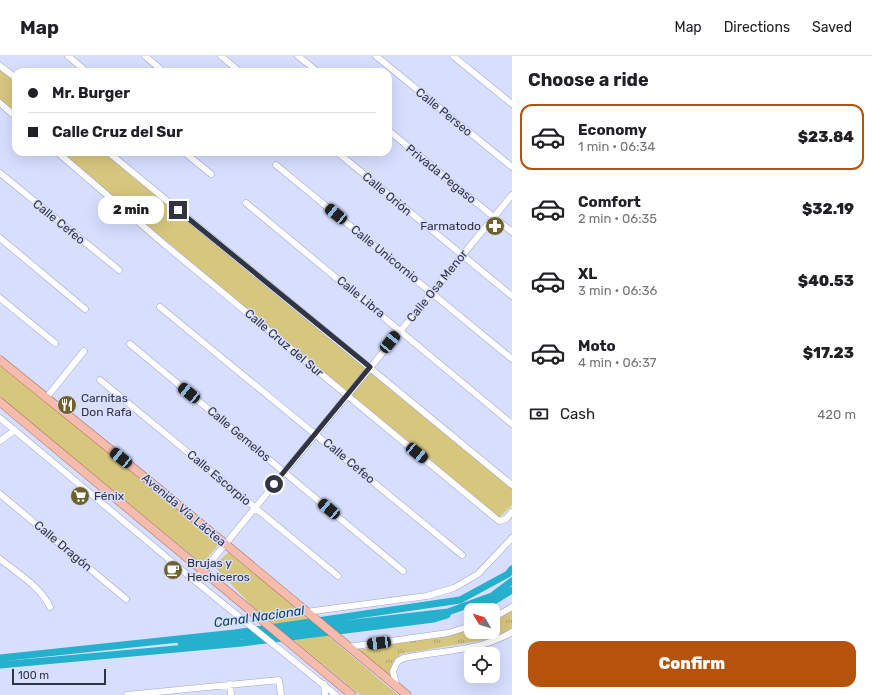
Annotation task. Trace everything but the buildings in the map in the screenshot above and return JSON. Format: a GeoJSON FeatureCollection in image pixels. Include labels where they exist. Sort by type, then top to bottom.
{"type":"FeatureCollection","features":[{"type":"Feature","properties":{"kind":"main road","name":"Avenida Vía Láctea"},"geometry":{"type":"LineString","coordinates":[[0,360],[47,397],[407,695]]}},
{"type":"Feature","properties":{"kind":"main road"},"geometry":{"type":"LineString","coordinates":[[0,402],[352,695]]}},
{"type":"Feature","properties":{"kind":"street"},"geometry":{"type":"LineString","coordinates":[[68,56],[82,68]]}},
{"type":"Feature","properties":{"kind":"street"},"geometry":{"type":"LineString","coordinates":[[145,56],[159,68]]}},
{"type":"Feature","properties":{"kind":"street"},"geometry":{"type":"LineString","coordinates":[[221,56],[235,68]]}},
{"type":"Feature","properties":{"kind":"street"},"geometry":{"type":"LineString","coordinates":[[298,56],[313,68]]}},
{"type":"Feature","properties":{"kind":"street","name":"Calle Perseo"},"geometry":{"type":"LineString","coordinates":[[376,56],[391,68]]}},
{"type":"Feature","properties":{"kind":"street"},"geometry":{"type":"LineString","coordinates":[[454,56],[512,104]]}},
{"type":"Feature","properties":{"kind":"street"},"geometry":{"type":"LineString","coordinates":[[0,66],[12,75]]}},
{"type":"Feature","properties":{"kind":"street","name":"Calle Perseo"},"geometry":{"type":"LineString","coordinates":[[392,69],[512,167]]}},
{"type":"Feature","properties":{"kind":"street"},"geometry":{"type":"LineString","coordinates":[[0,103],[12,113]]}},
{"type":"Feature","properties":{"kind":"street","name":"Privada Pegaso"},"geometry":{"type":"LineString","coordinates":[[392,133],[512,232]]}},
{"type":"Feature","properties":{"kind":"street","name":"Calle Cruz del Sur"},"geometry":{"type":"LineString","coordinates":[[62,156],[164,244],[499,521],[506,519],[512,512]]}},
{"type":"Feature","properties":{"kind":"street"},"geometry":{"type":"LineString","coordinates":[[113,156],[512,485]]}},
{"type":"Feature","properties":{"kind":"street"},"geometry":{"type":"LineString","coordinates":[[189,156],[211,174]]}},
{"type":"Feature","properties":{"kind":"street","name":"Calle Orión"},"geometry":{"type":"LineString","coordinates":[[342,156],[512,296]]}},
{"type":"Feature","properties":{"kind":"street","name":"Calle Unicornio"},"geometry":{"type":"LineString","coordinates":[[276,166],[512,359]]}},
{"type":"Feature","properties":{"kind":"street","name":"Calle Cefeo"},"geometry":{"type":"LineString","coordinates":[[0,173],[119,270]]}},
{"type":"Feature","properties":{"kind":"street","name":"Calle Osa Menor"},"geometry":{"type":"LineString","coordinates":[[195,581],[512,195]]}},
{"type":"Feature","properties":{"kind":"street","name":"Calle Libra"},"geometry":{"type":"LineString","coordinates":[[246,203],[512,424]]}},
{"type":"Feature","properties":{"kind":"street"},"geometry":{"type":"LineString","coordinates":[[0,238],[85,309]]}},
{"type":"Feature","properties":{"kind":"street"},"geometry":{"type":"LineString","coordinates":[[0,298],[55,343]]}},
{"type":"Feature","properties":{"kind":"street","name":"Calle Cefeo"},"geometry":{"type":"LineString","coordinates":[[160,307],[462,554]]}},
{"type":"Feature","properties":{"kind":"street","name":"Calle Gemelos"},"geometry":{"type":"LineString","coordinates":[[130,344],[403,571]]}},
{"type":"Feature","properties":{"kind":"street"},"geometry":{"type":"LineString","coordinates":[[47,397],[84,351]]}},
{"type":"Feature","properties":{"kind":"street","name":"Calle Escorpio"},"geometry":{"type":"LineString","coordinates":[[100,380],[338,576]]}},
{"type":"Feature","properties":{"kind":"street"},"geometry":{"type":"LineString","coordinates":[[0,418],[195,581],[336,695]]}},
{"type":"Feature","properties":{"kind":"street"},"geometry":{"type":"LineString","coordinates":[[0,440],[15,430]]}},
{"type":"Feature","properties":{"kind":"street","name":"Calle Dragón"},"geometry":{"type":"LineString","coordinates":[[0,494],[126,598]]}},
{"type":"Feature","properties":{"kind":"street"},"geometry":{"type":"LineString","coordinates":[[308,614],[427,596],[454,588],[478,574],[512,538]]}},
{"type":"Feature","properties":{"kind":"street"},"geometry":{"type":"LineString","coordinates":[[0,559],[39,590],[50,608]]}},
{"type":"Feature","properties":{"kind":"street"},"geometry":{"type":"LineString","coordinates":[[500,614],[512,607]]}},
{"type":"Feature","properties":{"kind":"street"},"geometry":{"type":"LineString","coordinates":[[348,647],[441,634],[464,628]]}},
{"type":"Feature","properties":{"kind":"street"},"geometry":{"type":"LineString","coordinates":[[397,687],[393,671],[398,661],[404,658],[457,651],[498,640],[512,632]]}},
{"type":"Feature","properties":{"kind":"street"},"geometry":{"type":"LineString","coordinates":[[128,695],[173,692],[230,684],[279,680],[280,695]]}},
{"type":"Feature","properties":{"kind":"street"},"geometry":{"type":"LineString","coordinates":[[230,684],[232,695]]}},
{"type":"Feature","properties":{"kind":"street"},"geometry":{"type":"LineString","coordinates":[[324,684],[325,695]]}},
{"type":"Feature","properties":{"kind":"green space"},"geometry":{"type":"Polygon","coordinates":[[[0,68],[12,77],[12,111],[0,101],[0,68]]]}},
{"type":"Feature","properties":{"kind":"green space"},"geometry":{"type":"Polygon","coordinates":[[[66,156],[109,156],[512,488],[512,505],[499,518],[341,389],[66,156]]]}},
{"type":"Feature","properties":{"kind":"green space"},"geometry":{"type":"Polygon","coordinates":[[[0,363],[221,542],[202,564],[0,397],[0,363]]]}},
{"type":"Feature","properties":{"kind":"green space"},"geometry":{"type":"Polygon","coordinates":[[[229,552],[398,695],[360,695],[250,604],[216,568],[221,559],[229,552]]]}},
{"type":"Feature","properties":{"kind":"green space"},"geometry":{"type":"Polygon","coordinates":[[[512,609],[512,628],[500,636],[500,615],[512,609]]]}},
{"type":"Feature","properties":{"kind":"green space"},"geometry":{"type":"Polygon","coordinates":[[[464,630],[464,639],[490,639],[401,654],[393,663],[389,676],[358,650],[453,634],[464,630]]]}},
{"type":"Feature","properties":{"kind":"waterway","name":"Canal Nacional"},"geometry":{"type":"LineString","coordinates":[[0,658],[235,633],[460,600],[508,574],[512,569]]}},
{"type":"Feature","properties":{"kind":"waterway","name":"Canal Nacional"},"geometry":{"type":"LineString","coordinates":[[181,643],[448,612],[492,596],[512,581]]}},
{"type":"Feature","properties":{"kind":"waterway","name":"Canal Nacional"},"geometry":{"type":"LineString","coordinates":[[487,603],[494,601],[512,590]]}},
{"type":"Feature","properties":{"kind":"waterway","name":"Canal Nacional"},"geometry":{"type":"LineString","coordinates":[[0,665],[242,643],[434,619],[447,615]]}},
{"type":"Feature","properties":{"kind":"place","name":"Farmatodo"},"geometry":{"type":"Point","coordinates":[495,226]}},
{"type":"Feature","properties":{"kind":"place","name":"Carnitas Don Rafa"},"geometry":{"type":"Point","coordinates":[67,405]}},
{"type":"Feature","properties":{"kind":"place","name":"Fénix"},"geometry":{"type":"Point","coordinates":[80,496]}},
{"type":"Feature","properties":{"kind":"place","name":"Brujas y Hechiceros"},"geometry":{"type":"Point","coordinates":[173,570]}},
{"type":"Feature","properties":{"kind":"route"},"geometry":{"type":"LineString","coordinates":[[178,210],[370,367],[274,484]]}}]}
